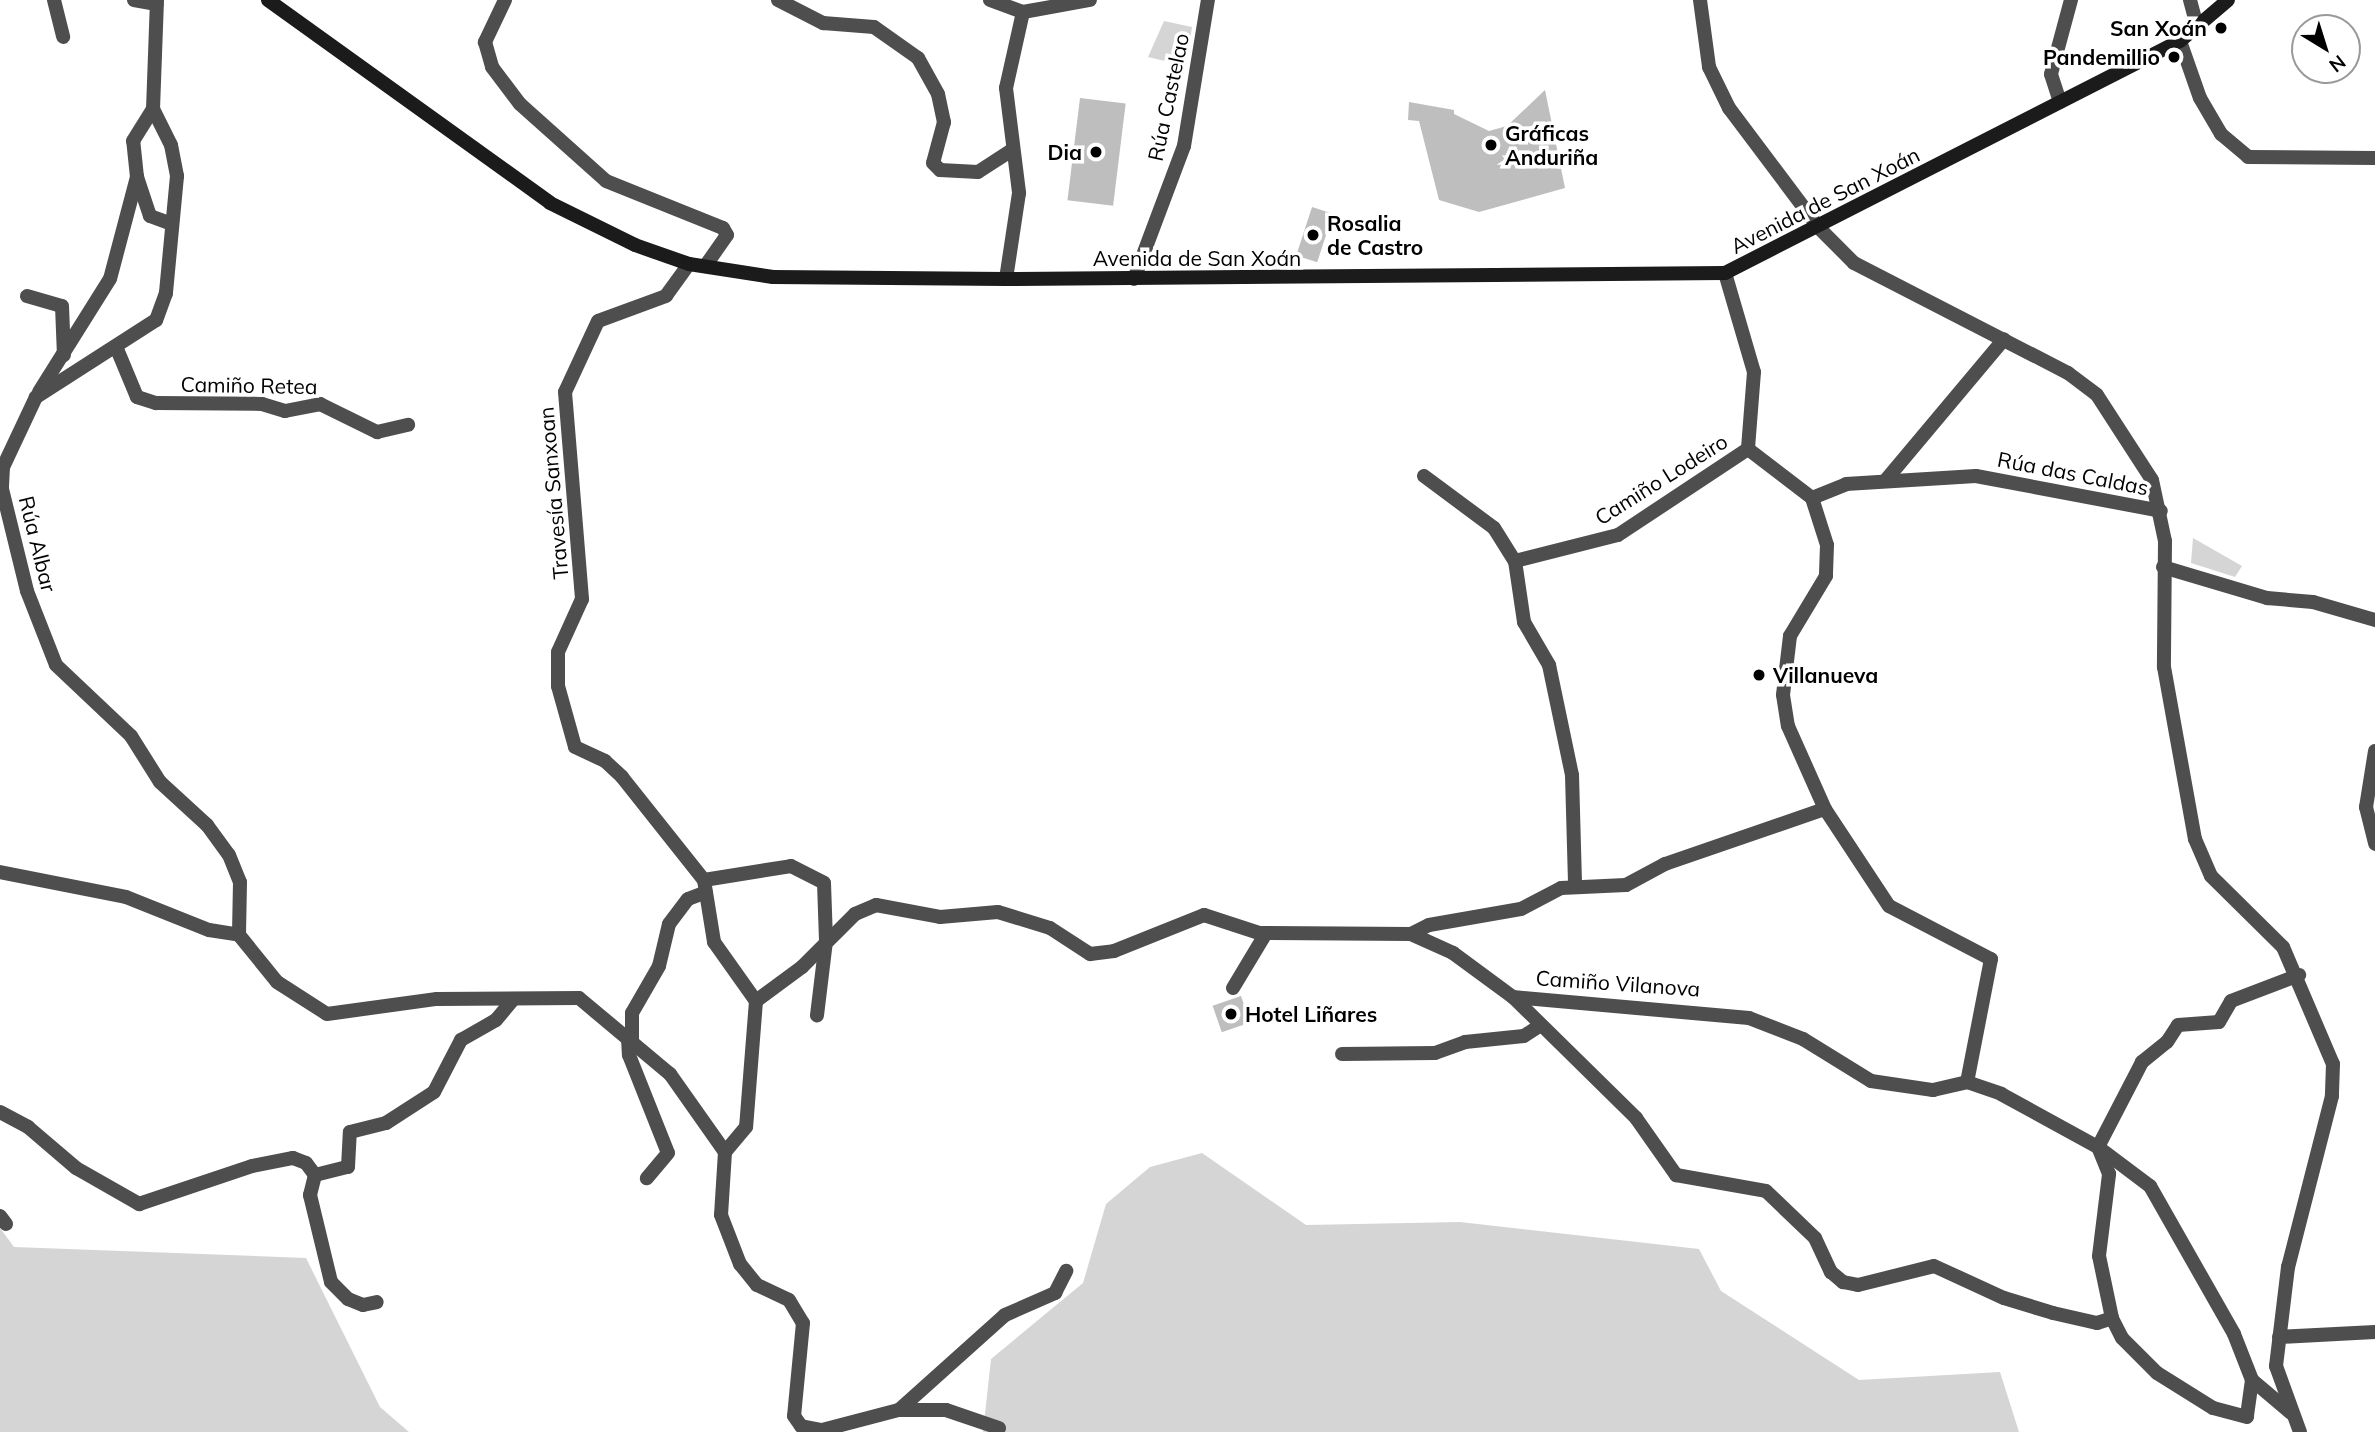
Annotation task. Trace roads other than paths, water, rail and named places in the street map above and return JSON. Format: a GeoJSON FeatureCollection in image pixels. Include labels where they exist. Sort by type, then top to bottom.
{"type":"FeatureCollection","features":[{"type":"Feature","properties":{"kind":"main road","name":"Avenida de San Xoán"},"geometry":{"type":"LineString","coordinates":[[268,0],[415,101],[550,203],[603,231],[690,264],[795,278],[1006,279],[1726,273],[1820,229],[2180,41],[2198,29],[2228,0]]}},
{"type":"Feature","properties":{"kind":"street"},"geometry":{"type":"LineString","coordinates":[[63,37],[55,5],[70,0]]}},
{"type":"Feature","properties":{"kind":"street"},"geometry":{"type":"LineString","coordinates":[[36,397],[117,349],[156,320],[166,293],[177,176],[171,145],[153,109],[157,2],[134,0]]}},
{"type":"Feature","properties":{"kind":"street"},"geometry":{"type":"LineString","coordinates":[[505,0],[485,42],[492,67],[520,104],[606,181],[723,228],[727,235],[705,267]]}},
{"type":"Feature","properties":{"kind":"street"},"geometry":{"type":"LineString","coordinates":[[778,0],[823,23],[874,27],[918,58],[938,94],[944,122],[933,163],[940,170],[978,172],[1010,151]]}},
{"type":"Feature","properties":{"kind":"street"},"geometry":{"type":"LineString","coordinates":[[990,0],[1023,12],[1090,0]]}},
{"type":"Feature","properties":{"kind":"street","name":"Rúa Castelao"},"geometry":{"type":"LineString","coordinates":[[1135,279],[1184,146],[1208,0]]}},
{"type":"Feature","properties":{"kind":"street"},"geometry":{"type":"LineString","coordinates":[[1700,0],[1709,67],[1730,108],[1820,229],[1854,263],[2004,339],[2097,395],[2139,453],[2161,511],[2164,667],[2195,839],[2211,876],[2283,947],[2298,975],[2333,1064],[2332,1096],[2288,1267],[2279,1337],[2277,1366],[2291,1413],[2300,1432]]}},
{"type":"Feature","properties":{"kind":"street"},"geometry":{"type":"LineString","coordinates":[[2060,102],[2052,74],[2071,0]]}},
{"type":"Feature","properties":{"kind":"street"},"geometry":{"type":"LineString","coordinates":[[2190,0],[2198,29]]}},
{"type":"Feature","properties":{"kind":"street"},"geometry":{"type":"LineString","coordinates":[[1006,279],[1019,193],[1010,151],[1006,88],[1023,12]]}},
{"type":"Feature","properties":{"kind":"street"},"geometry":{"type":"LineString","coordinates":[[2180,41],[2214,122],[2248,157],[2375,158]]}},
{"type":"Feature","properties":{"kind":"street"},"geometry":{"type":"LineString","coordinates":[[153,109],[133,141],[137,177],[150,216],[172,224]]}},
{"type":"Feature","properties":{"kind":"street","name":"Rúa Albar"},"geometry":{"type":"LineString","coordinates":[[137,177],[110,279],[36,397],[1,467],[5,511],[27,591],[56,665],[131,736],[160,782],[207,825],[229,855],[240,882],[239,935]]}},
{"type":"Feature","properties":{"kind":"street","name":"Travesía Sanxoan"},"geometry":{"type":"LineString","coordinates":[[690,264],[666,296],[598,321],[573,368],[565,391],[582,599],[558,652],[558,686],[575,747],[605,761],[622,777],[705,886]]}},
{"type":"Feature","properties":{"kind":"street"},"geometry":{"type":"LineString","coordinates":[[1726,273],[1754,372],[1748,449],[1812,498],[1826,544],[1826,576],[1790,636],[1783,695],[1788,726],[1825,809],[1889,905],[1992,959],[1967,1082],[2001,1094],[2098,1147],[2150,1186],[2234,1334],[2252,1380],[2291,1413]]}},
{"type":"Feature","properties":{"kind":"street"},"geometry":{"type":"LineString","coordinates":[[27,296],[62,306],[64,356]]}},
{"type":"Feature","properties":{"kind":"street"},"geometry":{"type":"LineString","coordinates":[[1885,481],[2004,339]]}},
{"type":"Feature","properties":{"kind":"street","name":"Camiño Retea"},"geometry":{"type":"LineString","coordinates":[[117,349],[137,397],[156,403],[262,404],[285,411],[320,404],[377,432],[408,425]]}},
{"type":"Feature","properties":{"kind":"street","name":"Camiño Lodeiro"},"geometry":{"type":"LineString","coordinates":[[1515,561],[1618,535],[1748,449]]}},
{"type":"Feature","properties":{"kind":"street"},"geometry":{"type":"LineString","coordinates":[[1424,476],[1494,528],[1515,561],[1524,622],[1549,664],[1572,775],[1575,885]]}},
{"type":"Feature","properties":{"kind":"street","name":"Rúa das Caldas"},"geometry":{"type":"LineString","coordinates":[[1812,498],[1846,484],[1976,476],[2161,511]]}},
{"type":"Feature","properties":{"kind":"street"},"geometry":{"type":"LineString","coordinates":[[2163,566],[2267,598],[2313,602],[2375,620]]}},
{"type":"Feature","properties":{"kind":"street"},"geometry":{"type":"LineString","coordinates":[[2375,751],[2366,807],[2375,844]]}},
{"type":"Feature","properties":{"kind":"street"},"geometry":{"type":"LineString","coordinates":[[1411,933],[1429,925],[1521,909],[1575,885],[1626,885],[1665,864],[1825,809]]}},
{"type":"Feature","properties":{"kind":"street"},"geometry":{"type":"LineString","coordinates":[[648,1178],[668,1153],[629,1055],[632,1013],[659,966],[669,924],[688,899],[705,886],[791,866],[811,873],[824,883],[826,941],[817,1015]]}},
{"type":"Feature","properties":{"kind":"street"},"geometry":{"type":"LineString","coordinates":[[0,872],[126,897],[209,930],[239,935],[277,982],[327,1014],[437,999],[512,1001],[579,998],[676,1082],[725,1152]]}},
{"type":"Feature","properties":{"kind":"street"},"geometry":{"type":"LineString","coordinates":[[705,886],[714,942],[756,1001],[746,1127],[725,1152],[721,1215],[740,1264],[757,1285],[789,1300],[803,1323],[794,1416],[801,1426],[822,1430],[899,1410],[946,1410],[999,1428]]}},
{"type":"Feature","properties":{"kind":"street","name":"Camiño Vilanova"},"geometry":{"type":"LineString","coordinates":[[826,941],[855,914],[876,905],[940,917],[998,912],[1050,928],[1090,954],[1114,951],[1204,915],[1266,933],[1411,933],[1453,953],[1513,997],[1749,1018],[1804,1039],[1871,1082],[1933,1090],[1967,1082]]}},
{"type":"Feature","properties":{"kind":"street"},"geometry":{"type":"LineString","coordinates":[[1233,988],[1266,933]]}},
{"type":"Feature","properties":{"kind":"street"},"geometry":{"type":"LineString","coordinates":[[756,1001],[826,941]]}},
{"type":"Feature","properties":{"kind":"street"},"geometry":{"type":"LineString","coordinates":[[2252,1380],[2247,1417],[2213,1408],[2138,1356],[2112,1318],[2099,1256],[2109,1174],[2098,1147],[2142,1062],[2178,1025],[2219,1022],[2231,1001],[2298,975]]}},
{"type":"Feature","properties":{"kind":"street"},"geometry":{"type":"LineString","coordinates":[[1513,997],[1538,1027],[1556,1037],[1636,1118],[1676,1175],[1766,1191],[1815,1238],[1831,1272],[1843,1282],[1858,1285],[1934,1266],[2004,1298],[2053,1313],[2097,1323],[2112,1318]]}},
{"type":"Feature","properties":{"kind":"street"},"geometry":{"type":"LineString","coordinates":[[0,1112],[28,1127],[76,1168],[139,1204],[293,1158],[316,1174],[348,1167],[350,1132],[386,1123],[434,1092],[461,1040],[496,1020],[512,1001]]}},
{"type":"Feature","properties":{"kind":"street"},"geometry":{"type":"LineString","coordinates":[[1342,1054],[1435,1053],[1465,1042],[1524,1036],[1538,1027]]}},
{"type":"Feature","properties":{"kind":"street"},"geometry":{"type":"LineString","coordinates":[[316,1174],[310,1195],[331,1282],[348,1299],[363,1305],[377,1302]]}},
{"type":"Feature","properties":{"kind":"street"},"geometry":{"type":"LineString","coordinates":[[899,1410],[1005,1315],[1055,1293],[1066,1271]]}},
{"type":"Feature","properties":{"kind":"street"},"geometry":{"type":"LineString","coordinates":[[2279,1337],[2375,1332]]}},
{"type":"Feature","properties":{"kind":"place","name":"San Xoán"},"geometry":{"type":"Point","coordinates":[2221,28]}},
{"type":"Feature","properties":{"kind":"place","name":"Pandemillio"},"geometry":{"type":"Point","coordinates":[2174,57]}},
{"type":"Feature","properties":{"kind":"place","name":"Gráficas Anduriña"},"geometry":{"type":"Point","coordinates":[1491,145]}},
{"type":"Feature","properties":{"kind":"place","name":"Dia"},"geometry":{"type":"Point","coordinates":[1096,152]}},
{"type":"Feature","properties":{"kind":"place","name":"Rosalia de Castro"},"geometry":{"type":"Point","coordinates":[1313,235]}},
{"type":"Feature","properties":{"kind":"place","name":"Villanueva"},"geometry":{"type":"Point","coordinates":[1759,675]}},
{"type":"Feature","properties":{"kind":"place","name":"Hotel Liñares"},"geometry":{"type":"Point","coordinates":[1231,1014]}}]}
